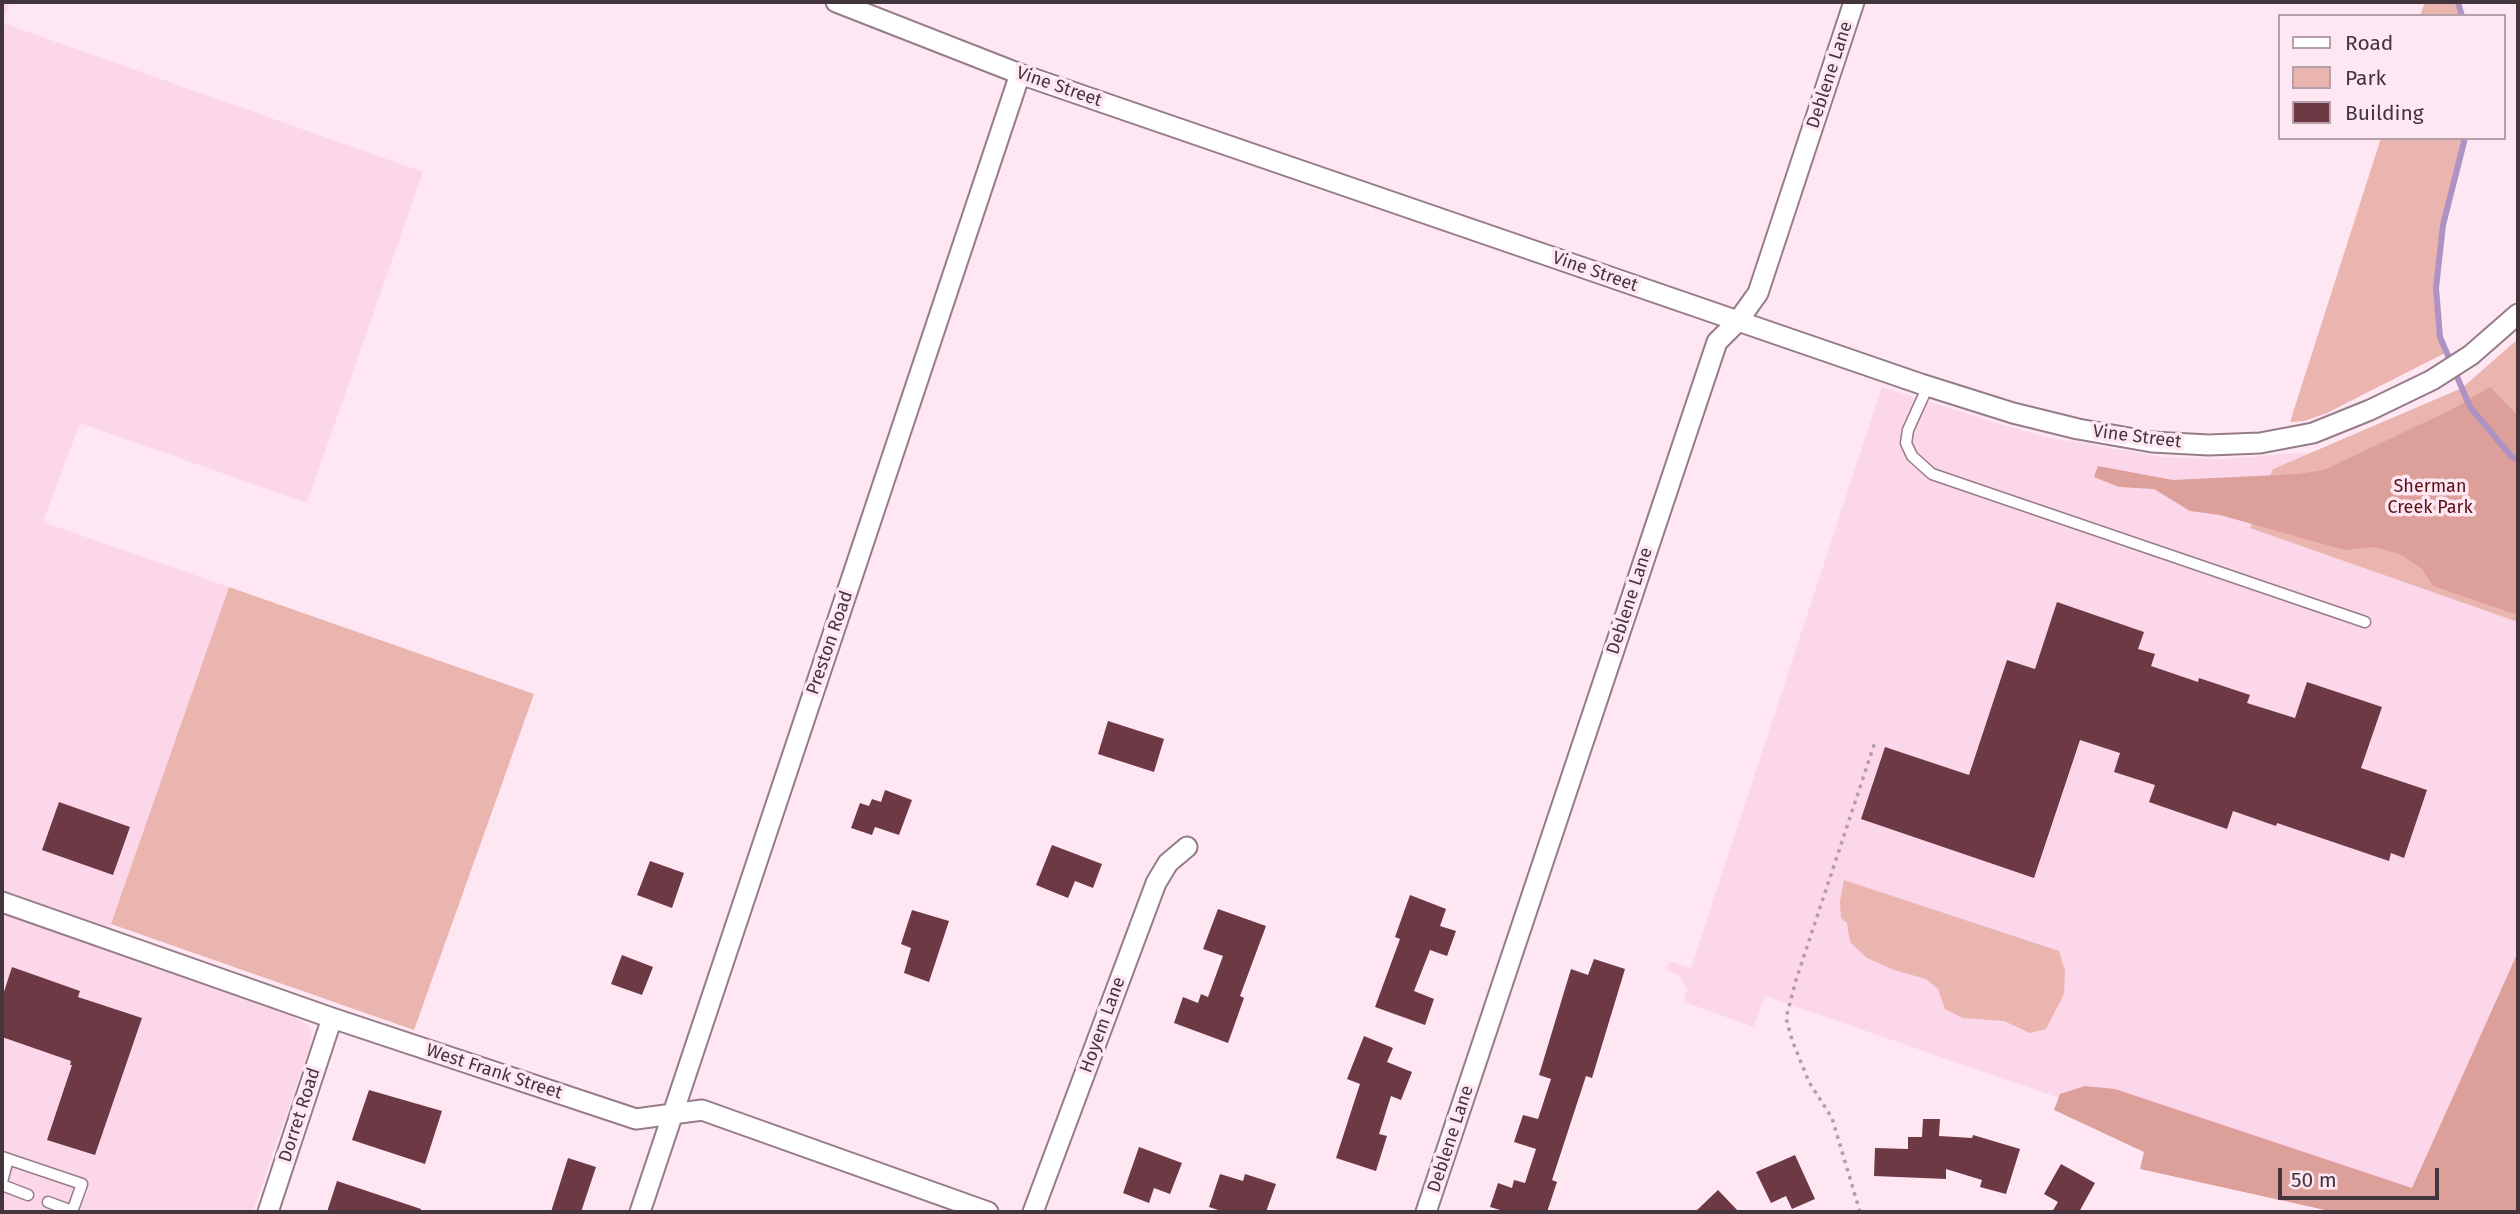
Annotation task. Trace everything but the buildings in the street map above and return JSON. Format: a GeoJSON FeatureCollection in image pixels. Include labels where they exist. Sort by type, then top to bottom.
{"type":"FeatureCollection","features":[{"type":"Feature","properties":{"kind":"street","name":"Vine Street"},"geometry":{"type":"LineString","coordinates":[[836,2],[1020,74],[1738,321],[1928,386],[2013,413],[2078,429],[2164,442],[2209,445],[2260,443],[2313,433],[2370,410],[2440,375],[2465,359],[2518,314]]}},
{"type":"Feature","properties":{"kind":"street","name":"Deblene Lane"},"geometry":{"type":"LineString","coordinates":[[1426,1212],[1717,342],[1738,321],[1758,293],[1854,2]]}},
{"type":"Feature","properties":{"kind":"street","name":"Preston Road"},"geometry":{"type":"LineString","coordinates":[[640,1212],[1020,74]]}},
{"type":"Feature","properties":{"kind":"street","name":"Hoyem Lane"},"geometry":{"type":"LineString","coordinates":[[1033,1212],[1156,883],[1168,863],[1187,847]]}},
{"type":"Feature","properties":{"kind":"street","name":"West Frank Street"},"geometry":{"type":"LineString","coordinates":[[2,902],[332,1018],[636,1119],[702,1110],[988,1212]]}},
{"type":"Feature","properties":{"kind":"street","name":"Dorret Road"},"geometry":{"type":"LineString","coordinates":[[268,1212],[332,1018]]}},
{"type":"Feature","properties":{"kind":"lane"},"geometry":{"type":"LineString","coordinates":[[1928,386],[1908,430],[1906,443],[1912,456],[1932,474],[2365,622]]}},
{"type":"Feature","properties":{"kind":"lane"},"geometry":{"type":"LineString","coordinates":[[29,1195],[2,1184],[5,1158],[82,1184],[72,1212],[48,1202]]}},
{"type":"Feature","properties":{"kind":"path"},"geometry":{"type":"LineString","coordinates":[[1860,1212],[1832,1118],[1809,1082],[1786,1018],[1796,980],[1875,742]]}},
{"type":"Feature","properties":{"kind":"shaded area"},"geometry":{"type":"Polygon","coordinates":[[[2,2],[10,2],[3,23],[423,172],[307,503],[80,423],[43,522],[229,587],[103,950],[294,1017],[308,1025],[312,1032],[309,1048],[253,1212],[2,1212],[2,2]]]}},
{"type":"Feature","properties":{"kind":"shaded area"},"geometry":{"type":"Polygon","coordinates":[[[1882,387],[2047,437],[2162,457],[2223,459],[2311,452],[2273,469],[2518,622],[2518,1082],[2388,1212],[1765,996],[1754,1027],[1684,1002],[1687,989],[1679,975],[1666,970],[1669,961],[1691,968],[1882,387]]]}},
{"type":"Feature","properties":{"kind":"green space"},"geometry":{"type":"Polygon","coordinates":[[[2425,2],[2458,2],[2461,14],[2421,14],[2425,2]]]}},
{"type":"Feature","properties":{"kind":"green space"},"geometry":{"type":"Polygon","coordinates":[[[2380,140],[2464,140],[2443,225],[2436,288],[2440,337],[2447,352],[2325,414],[2304,421],[2290,422],[2380,140]]]}},
{"type":"Feature","properties":{"kind":"green space","name":"Sherman Creek Park"},"geometry":{"type":"Polygon","coordinates":[[[2518,339],[2518,622],[2250,528],[2273,469],[2462,388],[2518,339]]]}},
{"type":"Feature","properties":{"kind":"green space","name":"Sherman Creek Park"},"geometry":{"type":"Polygon","coordinates":[[[2490,387],[2518,416],[2518,615],[2433,586],[2422,569],[2400,554],[2374,547],[2345,550],[2220,515],[2190,511],[2154,489],[2119,487],[2094,477],[2098,466],[2173,480],[2298,474],[2324,470],[2453,409],[2490,387]]]}},
{"type":"Feature","properties":{"kind":"green space"},"geometry":{"type":"Polygon","coordinates":[[[229,587],[534,694],[414,1030],[111,924],[229,587]]]}},
{"type":"Feature","properties":{"kind":"green space"},"geometry":{"type":"Polygon","coordinates":[[[1844,880],[2059,951],[2065,971],[2064,994],[2046,1029],[2030,1033],[2004,1021],[1963,1018],[1945,1009],[1938,989],[1926,979],[1894,970],[1867,958],[1850,942],[1847,923],[1841,918],[1840,901],[1844,880]]]}},
{"type":"Feature","properties":{"kind":"green space"},"geometry":{"type":"Polygon","coordinates":[[[2518,952],[2518,1212],[2334,1212],[2140,1169],[2144,1152],[2054,1110],[2060,1094],[2085,1086],[2115,1089],[2412,1188],[2518,952]]]}},
{"type":"Feature","properties":{"kind":"waterway"},"geometry":{"type":"LineString","coordinates":[[2458,2],[2461,14]]}},
{"type":"Feature","properties":{"kind":"waterway"},"geometry":{"type":"LineString","coordinates":[[2464,140],[2443,225],[2436,288],[2440,337],[2470,407],[2511,456],[2518,460]]}}]}
